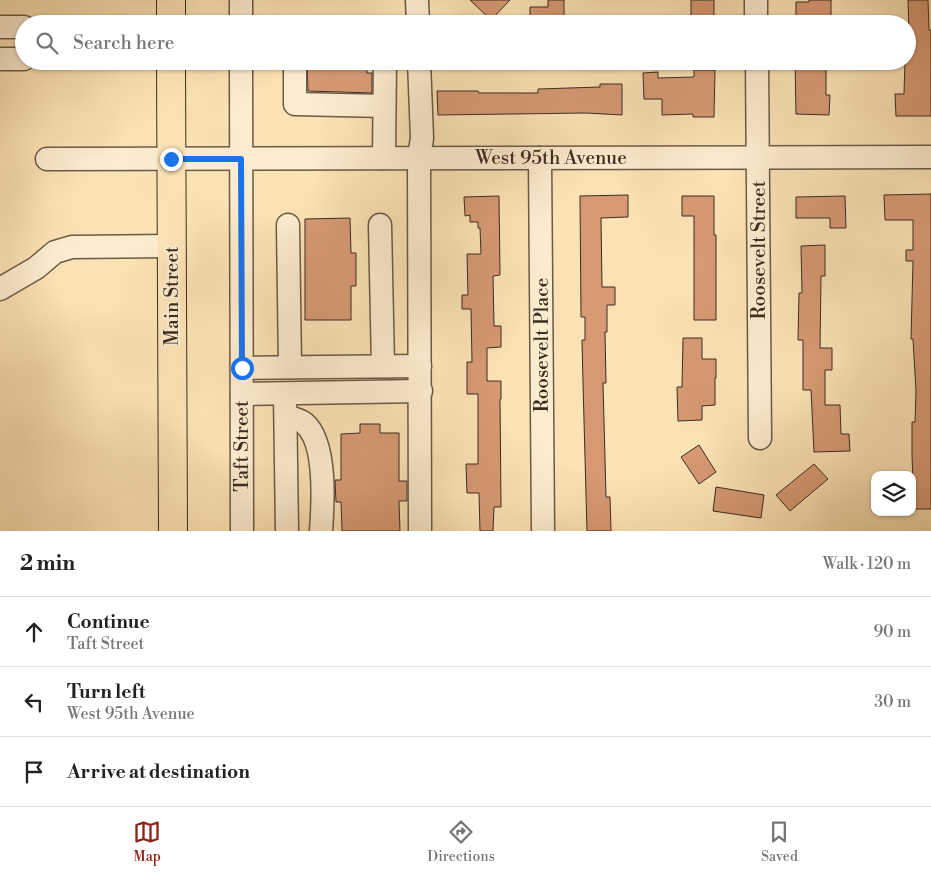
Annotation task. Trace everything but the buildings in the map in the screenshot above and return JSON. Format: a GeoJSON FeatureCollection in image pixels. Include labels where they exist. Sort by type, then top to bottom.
{"type":"FeatureCollection","features":[{"type":"Feature","properties":{"kind":"main road"},"geometry":{"type":"LineString","coordinates":[[171,0],[171,15]]}},
{"type":"Feature","properties":{"kind":"main road","name":"Main Street"},"geometry":{"type":"LineString","coordinates":[[171,70],[173,531]]}},
{"type":"Feature","properties":{"kind":"street"},"geometry":{"type":"LineString","coordinates":[[241,0],[241,15]]}},
{"type":"Feature","properties":{"kind":"street"},"geometry":{"type":"LineString","coordinates":[[417,0],[418,15]]}},
{"type":"Feature","properties":{"kind":"street"},"geometry":{"type":"LineString","coordinates":[[756,0],[756,15]]}},
{"type":"Feature","properties":{"kind":"street"},"geometry":{"type":"LineString","coordinates":[[0,27],[15,27]]}},
{"type":"Feature","properties":{"kind":"street"},"geometry":{"type":"LineString","coordinates":[[0,59],[15,59]]}},
{"type":"Feature","properties":{"kind":"street","name":"Taft Street"},"geometry":{"type":"LineString","coordinates":[[241,70],[242,531]]}},
{"type":"Feature","properties":{"kind":"street"},"geometry":{"type":"LineString","coordinates":[[295,70],[295,104],[384,106]]}},
{"type":"Feature","properties":{"kind":"street"},"geometry":{"type":"LineString","coordinates":[[384,158],[385,70]]}},
{"type":"Feature","properties":{"kind":"street"},"geometry":{"type":"LineString","coordinates":[[419,70],[422,138],[419,157],[420,531]]}},
{"type":"Feature","properties":{"kind":"street","name":"Roosevelt Street"},"geometry":{"type":"LineString","coordinates":[[757,70],[760,438]]}},
{"type":"Feature","properties":{"kind":"street","name":"West 95th Avenue"},"geometry":{"type":"LineString","coordinates":[[47,159],[419,157],[759,159],[931,157]]}},
{"type":"Feature","properties":{"kind":"street","name":"Roosevelt Place"},"geometry":{"type":"LineString","coordinates":[[540,158],[543,531]]}},
{"type":"Feature","properties":{"kind":"street"},"geometry":{"type":"LineString","coordinates":[[288,225],[290,367]]}},
{"type":"Feature","properties":{"kind":"street"},"geometry":{"type":"LineString","coordinates":[[380,225],[383,366]]}},
{"type":"Feature","properties":{"kind":"street"},"geometry":{"type":"LineString","coordinates":[[0,288],[36,268],[55,252],[72,247],[172,246]]}},
{"type":"Feature","properties":{"kind":"street"},"geometry":{"type":"LineString","coordinates":[[242,368],[420,366]]}},
{"type":"Feature","properties":{"kind":"street"},"geometry":{"type":"LineString","coordinates":[[242,394],[421,391]]}},
{"type":"Feature","properties":{"kind":"street"},"geometry":{"type":"LineString","coordinates":[[286,394],[287,531]]}},
{"type":"Feature","properties":{"kind":"street"},"geometry":{"type":"LineString","coordinates":[[286,416],[304,422],[314,438],[320,455],[321,531]]}},
{"type":"Feature","properties":{"kind":"route"},"geometry":{"type":"LineString","coordinates":[[171,159],[241,159],[242,368]]}}]}
